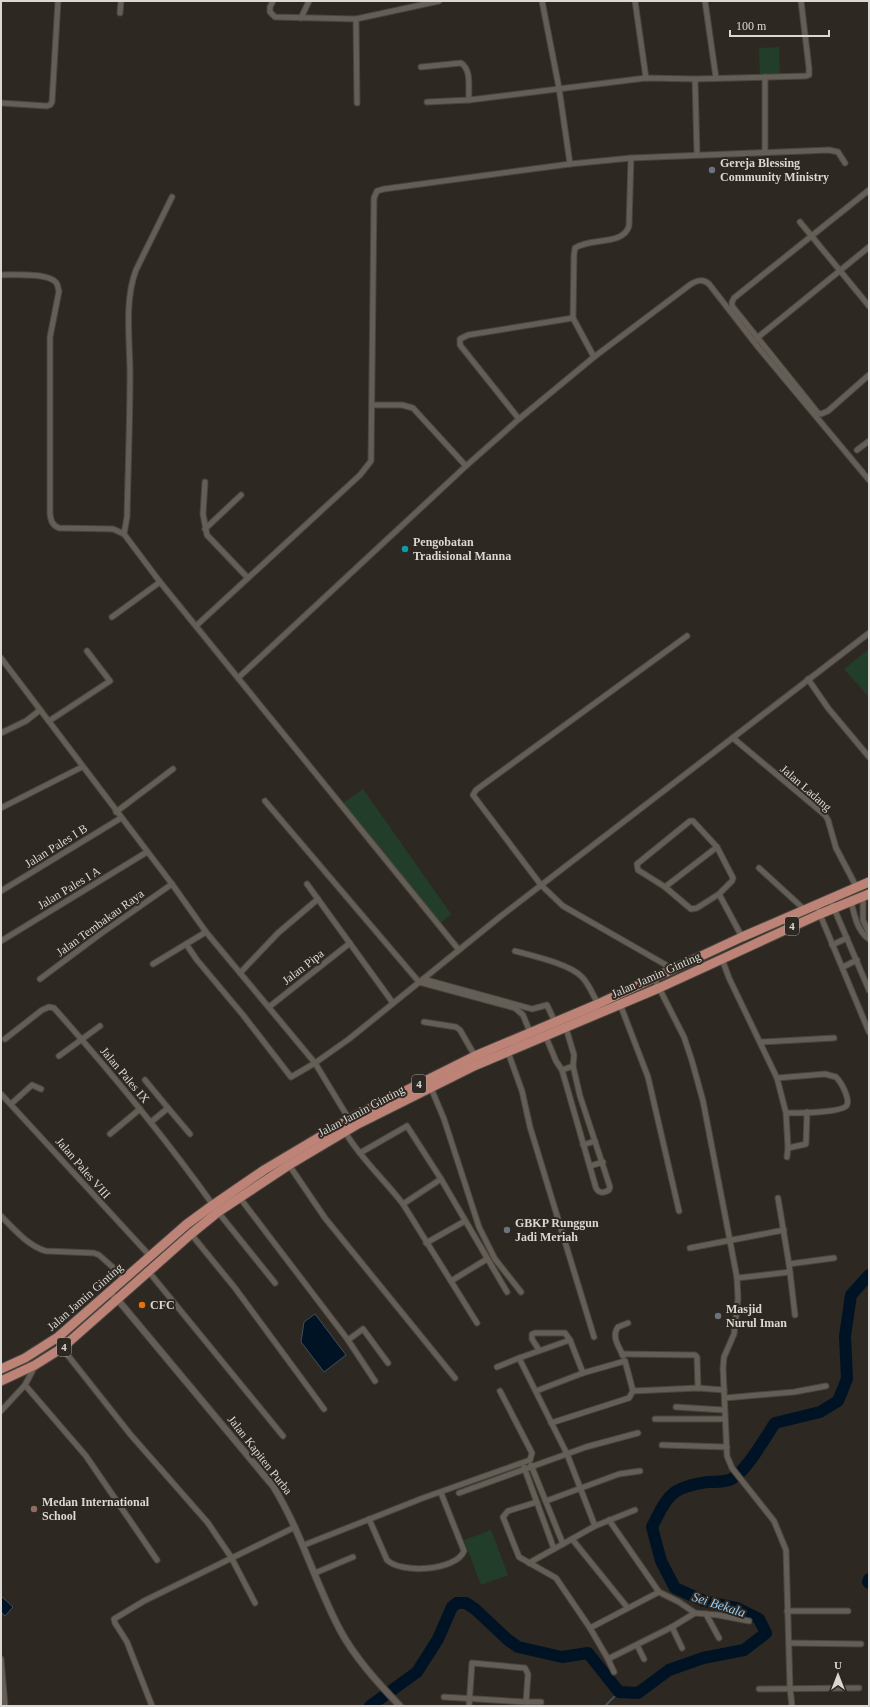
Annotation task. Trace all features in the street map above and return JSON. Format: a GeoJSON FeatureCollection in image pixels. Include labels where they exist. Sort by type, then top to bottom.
{"type":"FeatureCollection","features":[{"type":"Feature","properties":{"kind":"highway","name":"Jalan Jamin Ginting"},"geometry":{"type":"LineString","coordinates":[[1,1369],[25,1358],[58,1337],[187,1224],[215,1208],[240,1198],[289,1165],[345,1132],[353,1120],[431,1088],[474,1066],[546,1037],[722,959],[832,903],[869,882]]}},
{"type":"Feature","properties":{"kind":"highway","name":"Jalan Jamin Ginting"},"geometry":{"type":"LineString","coordinates":[[832,903],[851,901],[867,895]]}},
{"type":"Feature","properties":{"kind":"highway","name":"Jalan Jamin Ginting"},"geometry":{"type":"LineString","coordinates":[[1,1381],[35,1365],[62,1348],[191,1234],[215,1208],[264,1170],[353,1120],[475,1056],[598,1004],[742,937],[805,910],[818,909]]}},
{"type":"Feature","properties":{"kind":"street"},"geometry":{"type":"LineString","coordinates":[[1,103],[47,106],[52,102],[58,1]]}},
{"type":"Feature","properties":{"kind":"street"},"geometry":{"type":"LineString","coordinates":[[120,1],[120,13]]}},
{"type":"Feature","properties":{"kind":"street"},"geometry":{"type":"LineString","coordinates":[[273,1],[270,12],[275,17],[356,19],[439,1]]}},
{"type":"Feature","properties":{"kind":"street"},"geometry":{"type":"LineString","coordinates":[[301,18],[309,1]]}},
{"type":"Feature","properties":{"kind":"street"},"geometry":{"type":"LineString","coordinates":[[542,1],[559,88],[570,164]]}},
{"type":"Feature","properties":{"kind":"street"},"geometry":{"type":"LineString","coordinates":[[635,1],[646,78]]}},
{"type":"Feature","properties":{"kind":"street"},"geometry":{"type":"LineString","coordinates":[[705,1],[716,78]]}},
{"type":"Feature","properties":{"kind":"street"},"geometry":{"type":"LineString","coordinates":[[427,102],[469,100],[646,78],[695,79],[806,76],[809,73],[801,1]]}},
{"type":"Feature","properties":{"kind":"street"},"geometry":{"type":"LineString","coordinates":[[356,19],[357,103]]}},
{"type":"Feature","properties":{"kind":"street"},"geometry":{"type":"LineString","coordinates":[[421,67],[461,63],[466,66],[468,72],[469,100]]}},
{"type":"Feature","properties":{"kind":"street"},"geometry":{"type":"LineString","coordinates":[[765,77],[765,152]]}},
{"type":"Feature","properties":{"kind":"street"},"geometry":{"type":"LineString","coordinates":[[695,79],[697,154]]}},
{"type":"Feature","properties":{"kind":"street"},"geometry":{"type":"LineString","coordinates":[[197,625],[368,466],[371,461],[374,198],[376,191],[384,188],[570,164],[697,154],[832,150],[838,152],[844,163]]}},
{"type":"Feature","properties":{"kind":"street"},"geometry":{"type":"LineString","coordinates":[[594,357],[573,318],[576,248],[582,244],[620,238],[627,232],[629,226],[631,158]]}},
{"type":"Feature","properties":{"kind":"street"},"geometry":{"type":"LineString","coordinates":[[869,190],[732,300],[732,306],[815,410],[821,414],[828,410],[869,375]]}},
{"type":"Feature","properties":{"kind":"street"},"geometry":{"type":"LineString","coordinates":[[124,534],[127,517],[130,372],[129,315],[132,284],[136,270],[172,197]]}},
{"type":"Feature","properties":{"kind":"street"},"geometry":{"type":"LineString","coordinates":[[800,222],[868,303]]}},
{"type":"Feature","properties":{"kind":"street"},"geometry":{"type":"LineString","coordinates":[[757,338],[869,247]]}},
{"type":"Feature","properties":{"kind":"street"},"geometry":{"type":"LineString","coordinates":[[1,275],[43,276],[54,280],[57,284],[58,291],[50,337],[51,521],[54,526],[59,528],[113,529],[124,534],[160,582],[197,625],[238,678],[459,950]]}},
{"type":"Feature","properties":{"kind":"street"},"geometry":{"type":"LineString","coordinates":[[238,678],[466,466],[519,419],[594,357],[698,280],[705,281],[869,480]]}},
{"type":"Feature","properties":{"kind":"street"},"geometry":{"type":"LineString","coordinates":[[519,419],[460,345],[460,340],[468,335],[573,318]]}},
{"type":"Feature","properties":{"kind":"street"},"geometry":{"type":"LineString","coordinates":[[372,405],[402,405],[413,408],[466,466]]}},
{"type":"Feature","properties":{"kind":"street"},"geometry":{"type":"LineString","coordinates":[[857,450],[869,441]]}},
{"type":"Feature","properties":{"kind":"street"},"geometry":{"type":"LineString","coordinates":[[204,482],[203,514],[207,535],[247,577]]}},
{"type":"Feature","properties":{"kind":"street"},"geometry":{"type":"LineString","coordinates":[[205,529],[241,495]]}},
{"type":"Feature","properties":{"kind":"street"},"geometry":{"type":"LineString","coordinates":[[112,617],[160,582]]}},
{"type":"Feature","properties":{"kind":"street"},"geometry":{"type":"LineString","coordinates":[[186,944],[197,960],[243,1015],[289,1076],[293,1076],[315,1063],[349,1039],[541,885],[869,633]]}},
{"type":"Feature","properties":{"kind":"street"},"geometry":{"type":"LineString","coordinates":[[673,969],[563,906],[541,885],[474,797],[474,791],[687,636]]}},
{"type":"Feature","properties":{"kind":"street"},"geometry":{"type":"LineString","coordinates":[[49,721],[110,681],[88,651]]}},
{"type":"Feature","properties":{"kind":"street"},"geometry":{"type":"LineString","coordinates":[[1,658],[116,812],[172,884],[206,932],[315,1063],[353,1120]]}},
{"type":"Feature","properties":{"kind":"street"},"geometry":{"type":"LineString","coordinates":[[808,680],[824,704],[869,757]]}},
{"type":"Feature","properties":{"kind":"street"},"geometry":{"type":"LineString","coordinates":[[1,733],[26,721],[40,710]]}},
{"type":"Feature","properties":{"kind":"street","name":"Jalan Ladang"},"geometry":{"type":"LineString","coordinates":[[733,738],[825,815],[828,820],[836,848],[857,888]]}},
{"type":"Feature","properties":{"kind":"street"},"geometry":{"type":"LineString","coordinates":[[1,808],[82,767]]}},
{"type":"Feature","properties":{"kind":"street"},"geometry":{"type":"LineString","coordinates":[[116,812],[173,769]]}},
{"type":"Feature","properties":{"kind":"street"},"geometry":{"type":"LineString","coordinates":[[265,801],[421,980],[515,1008],[522,1015],[530,1032]]}},
{"type":"Feature","properties":{"kind":"street","name":"Jalan Pales I B"},"geometry":{"type":"LineString","coordinates":[[1,892],[121,818]]}},
{"type":"Feature","properties":{"kind":"street"},"geometry":{"type":"LineString","coordinates":[[690,821],[693,821],[717,847],[733,878],[719,894],[693,909],[665,887],[638,870],[637,864],[690,821]]}},
{"type":"Feature","properties":{"kind":"street"},"geometry":{"type":"LineString","coordinates":[[665,887],[717,847]]}},
{"type":"Feature","properties":{"kind":"street","name":"Jalan Pales I A"},"geometry":{"type":"LineString","coordinates":[[1,941],[147,852]]}},
{"type":"Feature","properties":{"kind":"street"},"geometry":{"type":"LineString","coordinates":[[759,868],[805,910]]}},
{"type":"Feature","properties":{"kind":"street","name":"Jalan Tembakau Raya"},"geometry":{"type":"LineString","coordinates":[[40,979],[99,935],[172,884]]}},
{"type":"Feature","properties":{"kind":"street"},"geometry":{"type":"LineString","coordinates":[[307,884],[393,1003]]}},
{"type":"Feature","properties":{"kind":"street"},"geometry":{"type":"LineString","coordinates":[[719,894],[742,937]]}},
{"type":"Feature","properties":{"kind":"street"},"geometry":{"type":"LineString","coordinates":[[867,895],[863,920],[869,933]]}},
{"type":"Feature","properties":{"kind":"street"},"geometry":{"type":"LineString","coordinates":[[240,973],[278,933],[318,899]]}},
{"type":"Feature","properties":{"kind":"street"},"geometry":{"type":"LineString","coordinates":[[851,901],[858,926],[864,935],[869,939]]}},
{"type":"Feature","properties":{"kind":"street"},"geometry":{"type":"LineString","coordinates":[[832,903],[869,990]]}},
{"type":"Feature","properties":{"kind":"street"},"geometry":{"type":"LineString","coordinates":[[818,909],[869,1032]]}},
{"type":"Feature","properties":{"kind":"street"},"geometry":{"type":"LineString","coordinates":[[153,964],[206,932]]}},
{"type":"Feature","properties":{"kind":"street"},"geometry":{"type":"LineString","coordinates":[[832,945],[847,938]]}},
{"type":"Feature","properties":{"kind":"street","name":"Jalan Pipa"},"geometry":{"type":"LineString","coordinates":[[269,1007],[350,943]]}},
{"type":"Feature","properties":{"kind":"street"},"geometry":{"type":"LineString","coordinates":[[515,951],[565,966],[576,972],[583,978],[598,1004]]}},
{"type":"Feature","properties":{"kind":"street"},"geometry":{"type":"LineString","coordinates":[[722,959],[729,978],[777,1078],[786,1113],[788,1148],[786,1157]]}},
{"type":"Feature","properties":{"kind":"street"},"geometry":{"type":"LineString","coordinates":[[842,968],[857,960]]}},
{"type":"Feature","properties":{"kind":"street"},"geometry":{"type":"LineString","coordinates":[[654,978],[684,1037],[694,1068],[703,1101],[730,1240],[737,1278],[738,1299],[734,1334],[724,1357],[724,1410],[727,1456],[732,1468],[774,1520],[786,1550],[787,1611],[792,1706]]}},
{"type":"Feature","properties":{"kind":"street"},"geometry":{"type":"LineString","coordinates":[[421,980],[532,1009],[546,1005],[555,1022]]}},
{"type":"Feature","properties":{"kind":"street"},"geometry":{"type":"LineString","coordinates":[[620,1004],[648,1077],[679,1211]]}},
{"type":"Feature","properties":{"kind":"street","name":"Jalan Pales IX"},"geometry":{"type":"LineString","coordinates":[[5,1039],[33,1016],[49,1007],[54,1008],[182,1160],[215,1208],[276,1283]]}},
{"type":"Feature","properties":{"kind":"street"},"geometry":{"type":"LineString","coordinates":[[424,1022],[456,1027],[460,1030],[475,1056]]}},
{"type":"Feature","properties":{"kind":"street"},"geometry":{"type":"LineString","coordinates":[[58,1056],[100,1026]]}},
{"type":"Feature","properties":{"kind":"street"},"geometry":{"type":"LineString","coordinates":[[546,1037],[556,1061],[562,1070],[596,1188],[603,1193],[610,1189],[603,1162],[580,1096],[573,1066],[574,1054],[566,1028]]}},
{"type":"Feature","properties":{"kind":"street"},"geometry":{"type":"LineString","coordinates":[[760,1042],[834,1038]]}},
{"type":"Feature","properties":{"kind":"street"},"geometry":{"type":"LineString","coordinates":[[508,1052],[522,1091],[532,1134],[594,1337]]}},
{"type":"Feature","properties":{"kind":"street"},"geometry":{"type":"LineString","coordinates":[[562,1070],[573,1066]]}},
{"type":"Feature","properties":{"kind":"street"},"geometry":{"type":"LineString","coordinates":[[777,1078],[825,1074],[836,1076],[848,1100],[847,1106],[842,1109],[786,1113]]}},
{"type":"Feature","properties":{"kind":"street"},"geometry":{"type":"LineString","coordinates":[[145,1080],[190,1134]]}},
{"type":"Feature","properties":{"kind":"street"},"geometry":{"type":"LineString","coordinates":[[11,1104],[32,1085],[41,1090]]}},
{"type":"Feature","properties":{"kind":"street"},"geometry":{"type":"LineString","coordinates":[[431,1088],[444,1118],[479,1227],[495,1259],[521,1292]]}},
{"type":"Feature","properties":{"kind":"street","name":"Jalan Pales VIII"},"geometry":{"type":"LineString","coordinates":[[1,1094],[150,1256]]}},
{"type":"Feature","properties":{"kind":"street"},"geometry":{"type":"LineString","coordinates":[[571,1099],[580,1096]]}},
{"type":"Feature","properties":{"kind":"street"},"geometry":{"type":"LineString","coordinates":[[151,1122],[168,1108]]}},
{"type":"Feature","properties":{"kind":"street"},"geometry":{"type":"LineString","coordinates":[[110,1134],[140,1109]]}},
{"type":"Feature","properties":{"kind":"street"},"geometry":{"type":"LineString","coordinates":[[788,1148],[806,1144],[806,1112]]}},
{"type":"Feature","properties":{"kind":"street"},"geometry":{"type":"LineString","coordinates":[[577,1121],[587,1118]]}},
{"type":"Feature","properties":{"kind":"street"},"geometry":{"type":"LineString","coordinates":[[360,1153],[407,1126],[441,1179],[464,1221],[507,1292]]}},
{"type":"Feature","properties":{"kind":"street"},"geometry":{"type":"LineString","coordinates":[[345,1132],[371,1169],[391,1188],[404,1204],[426,1243],[477,1323]]}},
{"type":"Feature","properties":{"kind":"street"},"geometry":{"type":"LineString","coordinates":[[583,1145],[595,1141]]}},
{"type":"Feature","properties":{"kind":"street"},"geometry":{"type":"LineString","coordinates":[[590,1166],[603,1162]]}},
{"type":"Feature","properties":{"kind":"street"},"geometry":{"type":"LineString","coordinates":[[289,1165],[326,1218],[455,1378]]}},
{"type":"Feature","properties":{"kind":"street"},"geometry":{"type":"LineString","coordinates":[[404,1204],[441,1179]]}},
{"type":"Feature","properties":{"kind":"street"},"geometry":{"type":"LineString","coordinates":[[240,1198],[348,1340],[375,1381]]}},
{"type":"Feature","properties":{"kind":"street"},"geometry":{"type":"LineString","coordinates":[[778,1198],[789,1264],[795,1316]]}},
{"type":"Feature","properties":{"kind":"street"},"geometry":{"type":"LineString","coordinates":[[1,1216],[27,1241],[39,1249],[46,1251],[94,1253],[99,1255],[125,1278]]}},
{"type":"Feature","properties":{"kind":"street"},"geometry":{"type":"LineString","coordinates":[[426,1243],[464,1221]]}},
{"type":"Feature","properties":{"kind":"street"},"geometry":{"type":"LineString","coordinates":[[690,1248],[784,1230]]}},
{"type":"Feature","properties":{"kind":"street"},"geometry":{"type":"LineString","coordinates":[[191,1234],[235,1288],[324,1409]]}},
{"type":"Feature","properties":{"kind":"street"},"geometry":{"type":"LineString","coordinates":[[789,1264],[834,1258]]}},
{"type":"Feature","properties":{"kind":"street"},"geometry":{"type":"LineString","coordinates":[[451,1281],[487,1259]]}},
{"type":"Feature","properties":{"kind":"street"},"geometry":{"type":"LineString","coordinates":[[149,1272],[283,1436]]}},
{"type":"Feature","properties":{"kind":"street"},"geometry":{"type":"LineString","coordinates":[[737,1278],[790,1272]]}},
{"type":"Feature","properties":{"kind":"street","name":"Jalan Kapiten Purba"},"geometry":{"type":"LineString","coordinates":[[109,1292],[118,1300],[273,1486],[285,1506],[304,1545],[331,1612],[347,1643],[399,1705]]}},
{"type":"Feature","properties":{"kind":"street"},"geometry":{"type":"LineString","coordinates":[[551,1423],[629,1398],[633,1391],[625,1361],[615,1339],[615,1334],[618,1327],[628,1323]]}},
{"type":"Feature","properties":{"kind":"street"},"geometry":{"type":"LineString","coordinates":[[348,1340],[363,1329],[388,1363]]}},
{"type":"Feature","properties":{"kind":"street"},"geometry":{"type":"LineString","coordinates":[[539,1350],[532,1336],[535,1333],[563,1332],[567,1334],[583,1373]]}},
{"type":"Feature","properties":{"kind":"street"},"geometry":{"type":"LineString","coordinates":[[497,1367],[539,1350],[570,1340]]}},
{"type":"Feature","properties":{"kind":"street"},"geometry":{"type":"LineString","coordinates":[[62,1348],[130,1434],[208,1523],[231,1557],[255,1603]]}},
{"type":"Feature","properties":{"kind":"street"},"geometry":{"type":"LineString","coordinates":[[622,1354],[695,1355],[697,1360],[698,1388]]}},
{"type":"Feature","properties":{"kind":"street"},"geometry":{"type":"LineString","coordinates":[[519,1358],[567,1454],[595,1526]]}},
{"type":"Feature","properties":{"kind":"street"},"geometry":{"type":"LineString","coordinates":[[536,1391],[583,1373],[625,1361]]}},
{"type":"Feature","properties":{"kind":"street"},"geometry":{"type":"LineString","coordinates":[[1,1411],[25,1385],[35,1365]]}},
{"type":"Feature","properties":{"kind":"street"},"geometry":{"type":"LineString","coordinates":[[25,1385],[86,1456],[157,1560]]}},
{"type":"Feature","properties":{"kind":"street"},"geometry":{"type":"LineString","coordinates":[[725,1398],[794,1392],[826,1386]]}},
{"type":"Feature","properties":{"kind":"street"},"geometry":{"type":"LineString","coordinates":[[633,1391],[698,1388],[724,1390]]}},
{"type":"Feature","properties":{"kind":"street"},"geometry":{"type":"LineString","coordinates":[[500,1391],[530,1449],[532,1455],[530,1460],[532,1467],[563,1544]]}},
{"type":"Feature","properties":{"kind":"street"},"geometry":{"type":"LineString","coordinates":[[676,1406],[724,1410]]}},
{"type":"Feature","properties":{"kind":"street"},"geometry":{"type":"LineString","coordinates":[[655,1418],[725,1419]]}},
{"type":"Feature","properties":{"kind":"street"},"geometry":{"type":"LineString","coordinates":[[459,1493],[600,1442],[638,1433]]}},
{"type":"Feature","properties":{"kind":"street"},"geometry":{"type":"LineString","coordinates":[[662,1446],[727,1447]]}},
{"type":"Feature","properties":{"kind":"street"},"geometry":{"type":"LineString","coordinates":[[304,1545],[369,1519],[530,1460]]}},
{"type":"Feature","properties":{"kind":"street"},"geometry":{"type":"LineString","coordinates":[[523,1463],[554,1549]]}},
{"type":"Feature","properties":{"kind":"street"},"geometry":{"type":"LineString","coordinates":[[546,1501],[619,1474],[640,1471]]}},
{"type":"Feature","properties":{"kind":"street"},"geometry":{"type":"LineString","coordinates":[[369,1519],[387,1560],[392,1565],[414,1568],[432,1568],[455,1560],[462,1555],[464,1550],[441,1493]]}},
{"type":"Feature","properties":{"kind":"street"},"geometry":{"type":"LineString","coordinates":[[537,1502],[508,1511],[503,1517],[519,1557],[556,1578],[590,1628],[614,1672]]}},
{"type":"Feature","properties":{"kind":"street"},"geometry":{"type":"LineString","coordinates":[[529,1563],[595,1526],[635,1510]]}},
{"type":"Feature","properties":{"kind":"street"},"geometry":{"type":"LineString","coordinates":[[609,1520],[659,1592],[679,1602],[695,1613],[749,1621]]}},
{"type":"Feature","properties":{"kind":"street"},"geometry":{"type":"LineString","coordinates":[[152,1706],[127,1642],[114,1619],[144,1601],[231,1557],[295,1527]]}},
{"type":"Feature","properties":{"kind":"street"},"geometry":{"type":"LineString","coordinates":[[572,1539],[627,1607]]}},
{"type":"Feature","properties":{"kind":"street"},"geometry":{"type":"LineString","coordinates":[[315,1573],[353,1558]]}},
{"type":"Feature","properties":{"kind":"street"},"geometry":{"type":"LineString","coordinates":[[590,1628],[627,1607],[659,1592]]}},
{"type":"Feature","properties":{"kind":"street"},"geometry":{"type":"LineString","coordinates":[[787,1611],[848,1611]]}},
{"type":"Feature","properties":{"kind":"street"},"geometry":{"type":"LineString","coordinates":[[608,1659],[672,1627],[695,1613]]}},
{"type":"Feature","properties":{"kind":"street"},"geometry":{"type":"LineString","coordinates":[[706,1614],[719,1638]]}},
{"type":"Feature","properties":{"kind":"street"},"geometry":{"type":"LineString","coordinates":[[672,1627],[682,1648]]}},
{"type":"Feature","properties":{"kind":"street"},"geometry":{"type":"LineString","coordinates":[[789,1643],[861,1644]]}},
{"type":"Feature","properties":{"kind":"street"},"geometry":{"type":"LineString","coordinates":[[636,1645],[644,1659]]}},
{"type":"Feature","properties":{"kind":"street"},"geometry":{"type":"LineString","coordinates":[[1,1659],[5,1706]]}},
{"type":"Feature","properties":{"kind":"street"},"geometry":{"type":"LineString","coordinates":[[469,1706],[472,1663],[525,1668],[528,1674],[526,1702]]}},
{"type":"Feature","properties":{"kind":"street"},"geometry":{"type":"LineString","coordinates":[[758,1689],[859,1688]]}},
{"type":"Feature","properties":{"kind":"street"},"geometry":{"type":"LineString","coordinates":[[444,1697],[541,1702]]}},
{"type":"Feature","properties":{"kind":"green space"},"geometry":{"type":"Polygon","coordinates":[[[779,47],[780,77],[760,77],[759,48],[779,47]]]}},
{"type":"Feature","properties":{"kind":"green space"},"geometry":{"type":"Polygon","coordinates":[[[869,649],[869,697],[844,669],[869,649]]]}},
{"type":"Feature","properties":{"kind":"green space"},"geometry":{"type":"Polygon","coordinates":[[[363,789],[451,914],[441,923],[342,804],[363,789]]]}},
{"type":"Feature","properties":{"kind":"green space"},"geometry":{"type":"Polygon","coordinates":[[[491,1530],[508,1575],[481,1585],[464,1540],[491,1530]]]}},
{"type":"Feature","properties":{"kind":"water"},"geometry":{"type":"Polygon","coordinates":[[[315,1314],[346,1355],[324,1372],[301,1342],[304,1322],[315,1314]]]}},
{"type":"Feature","properties":{"kind":"water"},"geometry":{"type":"Polygon","coordinates":[[[1,1596],[13,1607],[5,1616],[1,1612],[1,1596]]]}},
{"type":"Feature","properties":{"kind":"waterway","name":"Sei Bekala"},"geometry":{"type":"LineString","coordinates":[[370,1706],[417,1672],[438,1639],[452,1607],[457,1603],[466,1603],[475,1609],[508,1640],[518,1647],[562,1657],[588,1653],[619,1692],[638,1693],[669,1670],[703,1658],[744,1650],[766,1633],[759,1619],[737,1608],[704,1601],[675,1588],[661,1561],[652,1527],[662,1507],[672,1494],[678,1490],[696,1484],[724,1481],[735,1477],[748,1464],[775,1423],[820,1412],[838,1401],[847,1379],[845,1336],[851,1295],[869,1275]]}},
{"type":"Feature","properties":{"kind":"waterway","name":"Sei Bekala"},"geometry":{"type":"LineString","coordinates":[[869,1579],[869,1583]]}},
{"type":"Feature","properties":{"kind":"waterway"},"geometry":{"type":"LineString","coordinates":[[605,1706],[619,1692]]}},
{"type":"Feature","properties":{"kind":"place","name":"Gereja Blessing Community Ministry"},"geometry":{"type":"Point","coordinates":[712,170]}},
{"type":"Feature","properties":{"kind":"place","name":"Pengobatan Tradisional Manna"},"geometry":{"type":"Point","coordinates":[405,549]}},
{"type":"Feature","properties":{"kind":"place","name":"GBKP Runggun Jadi Meriah"},"geometry":{"type":"Point","coordinates":[507,1230]}},
{"type":"Feature","properties":{"kind":"place","name":"CFC"},"geometry":{"type":"Point","coordinates":[142,1305]}},
{"type":"Feature","properties":{"kind":"place","name":"Masjid Nurul Iman"},"geometry":{"type":"Point","coordinates":[718,1316]}},
{"type":"Feature","properties":{"kind":"place","name":"Medan International School"},"geometry":{"type":"Point","coordinates":[34,1509]}}]}
